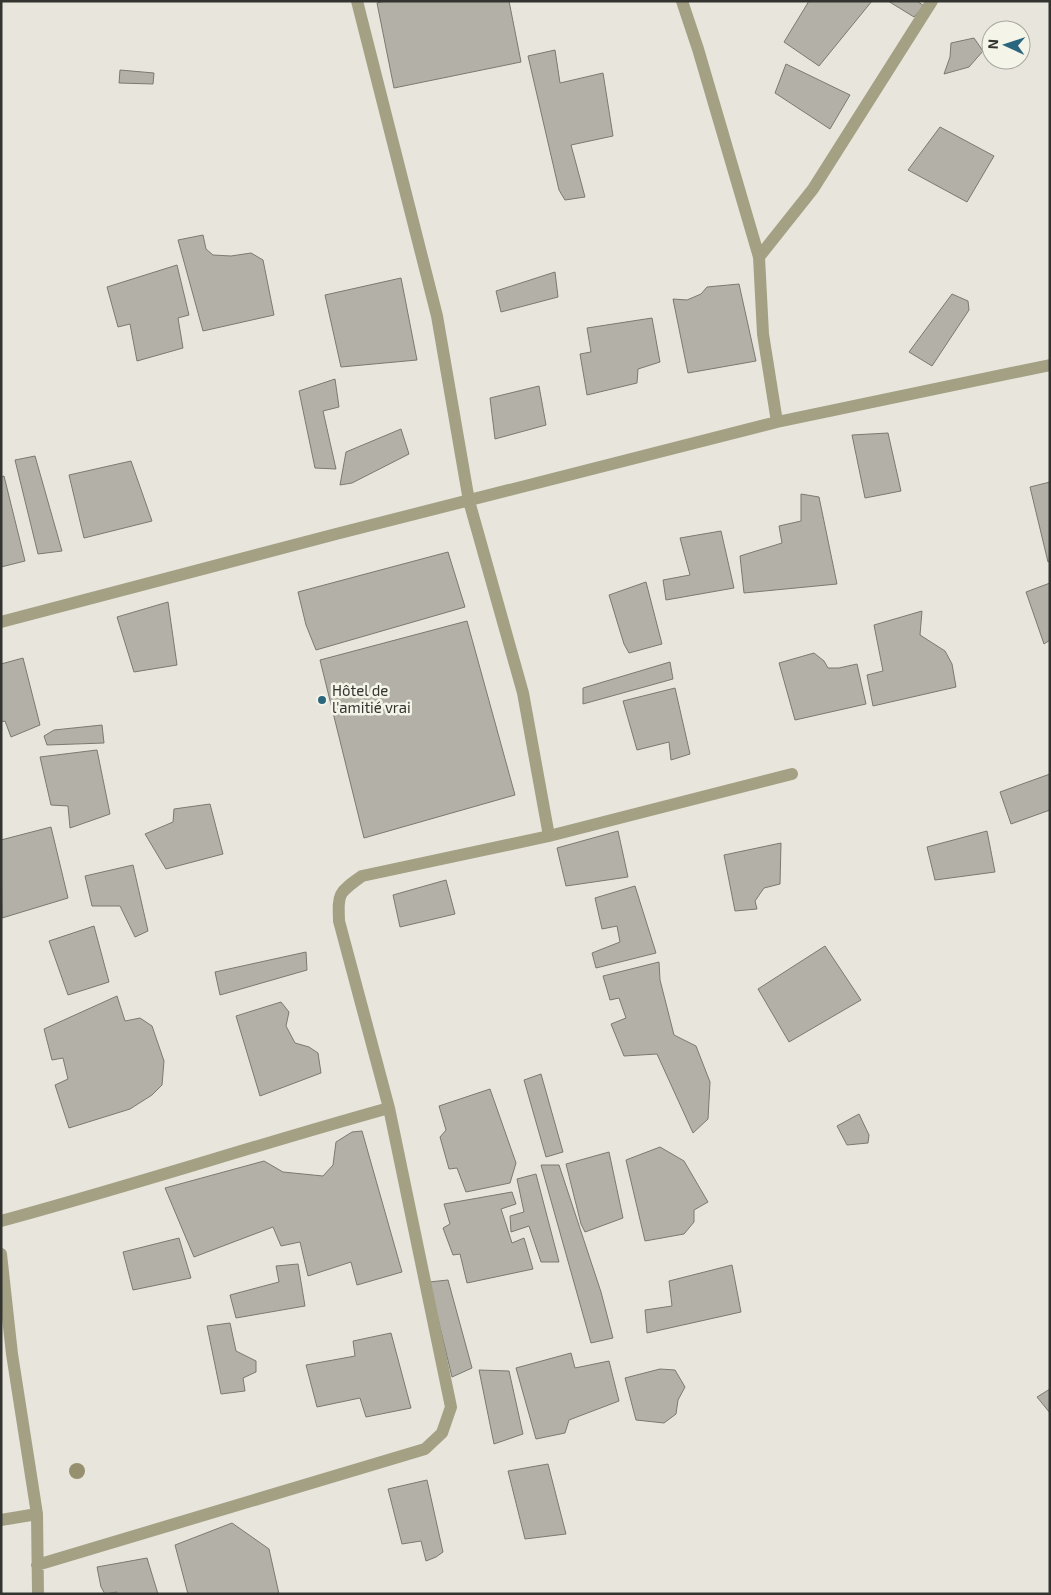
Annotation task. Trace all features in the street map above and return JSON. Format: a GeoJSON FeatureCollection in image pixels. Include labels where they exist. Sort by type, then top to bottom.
{"type":"FeatureCollection","features":[{"type":"Feature","properties":{"kind":"street"},"geometry":{"type":"LineString","coordinates":[[357,1],[437,316],[468,500],[523,693],[549,836]]}},
{"type":"Feature","properties":{"kind":"street"},"geometry":{"type":"LineString","coordinates":[[682,1],[759,257],[764,334],[778,422]]}},
{"type":"Feature","properties":{"kind":"street"},"geometry":{"type":"LineString","coordinates":[[759,257],[813,189],[932,1]]}},
{"type":"Feature","properties":{"kind":"street"},"geometry":{"type":"LineString","coordinates":[[1,622],[468,500],[778,422],[1050,365]]}},
{"type":"Feature","properties":{"kind":"street"},"geometry":{"type":"LineString","coordinates":[[37,1565],[425,1450],[442,1433],[451,1407],[389,1108],[339,921],[338,901],[344,888],[362,876],[549,836],[792,774]]}},
{"type":"Feature","properties":{"kind":"street"},"geometry":{"type":"LineString","coordinates":[[1,1221],[104,1193],[211,1159],[389,1108]]}},
{"type":"Feature","properties":{"kind":"street"},"geometry":{"type":"LineString","coordinates":[[1,1254],[12,1354],[37,1514],[38,1594]]}},
{"type":"Feature","properties":{"kind":"street"},"geometry":{"type":"LineString","coordinates":[[1,1520],[37,1514]]}},
{"type":"Feature","properties":{"kind":"building"},"geometry":{"type":"Polygon","coordinates":[[[385,1],[509,1],[521,62],[394,88],[377,3],[385,1]]]}},
{"type":"Feature","properties":{"kind":"building"},"geometry":{"type":"Polygon","coordinates":[[[809,1],[872,1],[819,66],[784,42],[809,1]]]}},
{"type":"Feature","properties":{"kind":"building"},"geometry":{"type":"Polygon","coordinates":[[[888,1],[917,1],[924,6],[914,17],[888,1]]]}},
{"type":"Feature","properties":{"kind":"building"},"geometry":{"type":"Polygon","coordinates":[[[974,38],[981,48],[981,53],[969,67],[944,74],[950,57],[951,43],[974,38]]]}},
{"type":"Feature","properties":{"kind":"building"},"geometry":{"type":"Polygon","coordinates":[[[555,50],[560,83],[603,73],[613,136],[571,145],[585,197],[565,200],[559,190],[528,56],[555,50]]]}},
{"type":"Feature","properties":{"kind":"building"},"geometry":{"type":"Polygon","coordinates":[[[786,64],[850,95],[830,129],[775,93],[786,64]]]}},
{"type":"Feature","properties":{"kind":"building"},"geometry":{"type":"Polygon","coordinates":[[[120,70],[154,73],[153,84],[119,83],[120,70]]]}},
{"type":"Feature","properties":{"kind":"building"},"geometry":{"type":"Polygon","coordinates":[[[940,127],[994,156],[967,202],[908,170],[940,127]]]}},
{"type":"Feature","properties":{"kind":"building"},"geometry":{"type":"Polygon","coordinates":[[[203,235],[206,249],[213,255],[231,256],[251,253],[263,260],[274,315],[203,331],[178,240],[203,235]]]}},
{"type":"Feature","properties":{"kind":"building"},"geometry":{"type":"Polygon","coordinates":[[[177,265],[189,315],[178,318],[183,348],[137,361],[130,324],[118,327],[107,287],[177,265]]]}},
{"type":"Feature","properties":{"kind":"building"},"geometry":{"type":"Polygon","coordinates":[[[555,272],[558,297],[501,312],[496,291],[555,272]]]}},
{"type":"Feature","properties":{"kind":"building"},"geometry":{"type":"Polygon","coordinates":[[[401,278],[417,360],[341,367],[325,295],[401,278]]]}},
{"type":"Feature","properties":{"kind":"building"},"geometry":{"type":"Polygon","coordinates":[[[739,284],[756,361],[688,373],[673,299],[687,300],[701,294],[707,287],[739,284]]]}},
{"type":"Feature","properties":{"kind":"building"},"geometry":{"type":"Polygon","coordinates":[[[952,294],[968,301],[969,310],[932,366],[909,352],[952,294]]]}},
{"type":"Feature","properties":{"kind":"building"},"geometry":{"type":"Polygon","coordinates":[[[652,318],[660,362],[638,369],[637,383],[587,395],[580,354],[591,352],[587,328],[652,318]]]}},
{"type":"Feature","properties":{"kind":"building"},"geometry":{"type":"Polygon","coordinates":[[[335,379],[339,407],[323,411],[336,469],[315,468],[299,391],[335,379]]]}},
{"type":"Feature","properties":{"kind":"building"},"geometry":{"type":"Polygon","coordinates":[[[539,386],[546,425],[495,439],[490,398],[539,386]]]}},
{"type":"Feature","properties":{"kind":"building"},"geometry":{"type":"Polygon","coordinates":[[[401,429],[409,454],[352,483],[340,485],[346,452],[401,429]]]}},
{"type":"Feature","properties":{"kind":"building"},"geometry":{"type":"Polygon","coordinates":[[[888,433],[901,491],[865,498],[852,435],[888,433]]]}},
{"type":"Feature","properties":{"kind":"building"},"geometry":{"type":"Polygon","coordinates":[[[35,456],[62,551],[38,554],[15,460],[35,456]]]}},
{"type":"Feature","properties":{"kind":"building"},"geometry":{"type":"Polygon","coordinates":[[[131,461],[152,521],[84,538],[69,475],[131,461]]]}},
{"type":"Feature","properties":{"kind":"building"},"geometry":{"type":"Polygon","coordinates":[[[4,476],[25,561],[1,567],[1,477],[4,476]]]}},
{"type":"Feature","properties":{"kind":"building"},"geometry":{"type":"Polygon","coordinates":[[[1050,482],[1050,561],[1048,562],[1030,487],[1050,482]]]}},
{"type":"Feature","properties":{"kind":"building"},"geometry":{"type":"Polygon","coordinates":[[[801,494],[819,497],[837,584],[744,593],[740,556],[782,543],[779,526],[801,521],[801,494]]]}},
{"type":"Feature","properties":{"kind":"building"},"geometry":{"type":"Polygon","coordinates":[[[721,531],[734,588],[666,600],[663,580],[690,575],[680,538],[721,531]]]}},
{"type":"Feature","properties":{"kind":"building"},"geometry":{"type":"Polygon","coordinates":[[[448,552],[465,607],[316,650],[306,625],[298,592],[448,552]]]}},
{"type":"Feature","properties":{"kind":"building"},"geometry":{"type":"Polygon","coordinates":[[[646,582],[662,644],[629,653],[624,644],[609,595],[646,582]]]}},
{"type":"Feature","properties":{"kind":"building"},"geometry":{"type":"Polygon","coordinates":[[[1050,583],[1050,640],[1044,644],[1026,592],[1050,583]]]}},
{"type":"Feature","properties":{"kind":"building"},"geometry":{"type":"Polygon","coordinates":[[[168,602],[177,665],[134,672],[117,617],[168,602]]]}},
{"type":"Feature","properties":{"kind":"building"},"geometry":{"type":"Polygon","coordinates":[[[922,611],[920,635],[945,651],[952,664],[956,687],[873,706],[867,675],[883,671],[874,625],[922,611]]]}},
{"type":"Feature","properties":{"kind":"building"},"geometry":{"type":"Polygon","coordinates":[[[467,621],[515,795],[364,838],[320,660],[467,621]]]}},
{"type":"Feature","properties":{"kind":"building"},"geometry":{"type":"Polygon","coordinates":[[[814,653],[824,661],[828,668],[839,668],[857,664],[866,704],[795,720],[779,663],[814,653]]]}},
{"type":"Feature","properties":{"kind":"building"},"geometry":{"type":"Polygon","coordinates":[[[23,658],[40,725],[11,737],[5,721],[1,722],[1,664],[23,658]]]}},
{"type":"Feature","properties":{"kind":"building"},"geometry":{"type":"Polygon","coordinates":[[[670,662],[673,679],[583,704],[583,688],[670,662]]]}},
{"type":"Feature","properties":{"kind":"building"},"geometry":{"type":"Polygon","coordinates":[[[675,688],[690,754],[671,760],[669,742],[637,750],[623,701],[675,688]]]}},
{"type":"Feature","properties":{"kind":"building"},"geometry":{"type":"Polygon","coordinates":[[[102,725],[104,743],[47,745],[44,736],[54,730],[102,725]]]}},
{"type":"Feature","properties":{"kind":"building"},"geometry":{"type":"Polygon","coordinates":[[[97,750],[110,814],[70,828],[68,806],[51,805],[40,757],[97,750]]]}},
{"type":"Feature","properties":{"kind":"building"},"geometry":{"type":"Polygon","coordinates":[[[1050,774],[1050,810],[1011,824],[1000,792],[1050,774]]]}},
{"type":"Feature","properties":{"kind":"building"},"geometry":{"type":"Polygon","coordinates":[[[210,804],[223,854],[166,869],[145,834],[173,822],[174,809],[210,804]]]}},
{"type":"Feature","properties":{"kind":"building"},"geometry":{"type":"Polygon","coordinates":[[[51,827],[68,898],[2,918],[1,840],[51,827]]]}},
{"type":"Feature","properties":{"kind":"building"},"geometry":{"type":"Polygon","coordinates":[[[618,831],[628,877],[566,886],[557,848],[618,831]]]}},
{"type":"Feature","properties":{"kind":"building"},"geometry":{"type":"Polygon","coordinates":[[[987,831],[995,872],[935,880],[927,847],[987,831]]]}},
{"type":"Feature","properties":{"kind":"building"},"geometry":{"type":"Polygon","coordinates":[[[781,843],[780,884],[764,888],[755,901],[757,909],[735,911],[724,855],[781,843]]]}},
{"type":"Feature","properties":{"kind":"building"},"geometry":{"type":"Polygon","coordinates":[[[133,865],[148,931],[135,937],[120,906],[92,906],[85,876],[133,865]]]}},
{"type":"Feature","properties":{"kind":"building"},"geometry":{"type":"Polygon","coordinates":[[[446,880],[455,914],[400,927],[393,895],[446,880]]]}},
{"type":"Feature","properties":{"kind":"building"},"geometry":{"type":"Polygon","coordinates":[[[635,886],[656,953],[596,968],[592,953],[620,942],[617,926],[602,929],[595,898],[635,886]]]}},
{"type":"Feature","properties":{"kind":"building"},"geometry":{"type":"Polygon","coordinates":[[[94,926],[109,982],[68,995],[49,941],[94,926]]]}},
{"type":"Feature","properties":{"kind":"building"},"geometry":{"type":"Polygon","coordinates":[[[825,946],[861,1000],[789,1042],[758,989],[825,946]]]}},
{"type":"Feature","properties":{"kind":"building"},"geometry":{"type":"Polygon","coordinates":[[[306,952],[307,970],[220,995],[215,972],[306,952]]]}},
{"type":"Feature","properties":{"kind":"building"},"geometry":{"type":"Polygon","coordinates":[[[659,962],[660,980],[674,1035],[696,1046],[710,1082],[708,1119],[693,1133],[657,1054],[624,1056],[611,1024],[626,1018],[619,998],[610,1000],[603,976],[659,962]]]}},
{"type":"Feature","properties":{"kind":"building"},"geometry":{"type":"Polygon","coordinates":[[[117,996],[125,1021],[140,1018],[152,1026],[164,1061],[162,1085],[152,1095],[130,1109],[69,1128],[55,1085],[68,1079],[63,1058],[52,1060],[44,1029],[117,996]]]}},
{"type":"Feature","properties":{"kind":"building"},"geometry":{"type":"Polygon","coordinates":[[[281,1002],[289,1012],[286,1026],[295,1043],[309,1047],[318,1053],[321,1073],[260,1096],[236,1016],[281,1002]]]}},
{"type":"Feature","properties":{"kind":"building"},"geometry":{"type":"Polygon","coordinates":[[[541,1074],[563,1152],[546,1157],[524,1080],[541,1074]]]}},
{"type":"Feature","properties":{"kind":"building"},"geometry":{"type":"Polygon","coordinates":[[[490,1089],[516,1163],[510,1183],[466,1192],[457,1168],[449,1169],[440,1137],[446,1130],[439,1106],[490,1089]]]}},
{"type":"Feature","properties":{"kind":"building"},"geometry":{"type":"Polygon","coordinates":[[[859,1114],[869,1135],[868,1143],[847,1145],[837,1126],[859,1114]]]}},
{"type":"Feature","properties":{"kind":"building"},"geometry":{"type":"Polygon","coordinates":[[[362,1131],[402,1272],[357,1285],[351,1262],[308,1276],[300,1242],[281,1246],[273,1227],[194,1257],[165,1188],[264,1161],[283,1172],[323,1176],[333,1165],[336,1142],[352,1132],[362,1131]]]}},
{"type":"Feature","properties":{"kind":"building"},"geometry":{"type":"Polygon","coordinates":[[[660,1147],[684,1161],[708,1202],[694,1210],[694,1222],[684,1234],[645,1241],[626,1160],[660,1147]]]}},
{"type":"Feature","properties":{"kind":"building"},"geometry":{"type":"Polygon","coordinates":[[[609,1152],[623,1218],[585,1232],[581,1224],[566,1164],[609,1152]]]}},
{"type":"Feature","properties":{"kind":"building"},"geometry":{"type":"Polygon","coordinates":[[[541,1165],[559,1165],[601,1292],[613,1338],[591,1343],[541,1165]]]}},
{"type":"Feature","properties":{"kind":"building"},"geometry":{"type":"Polygon","coordinates":[[[536,1174],[559,1262],[541,1262],[529,1226],[511,1232],[510,1216],[524,1212],[517,1179],[536,1174]]]}},
{"type":"Feature","properties":{"kind":"building"},"geometry":{"type":"Polygon","coordinates":[[[512,1192],[516,1204],[501,1209],[512,1243],[524,1238],[533,1269],[467,1283],[460,1254],[453,1255],[443,1228],[450,1224],[444,1204],[512,1192]]]}},
{"type":"Feature","properties":{"kind":"building"},"geometry":{"type":"Polygon","coordinates":[[[179,1238],[191,1278],[133,1290],[123,1252],[179,1238]]]}},
{"type":"Feature","properties":{"kind":"building"},"geometry":{"type":"Polygon","coordinates":[[[298,1264],[305,1306],[236,1318],[230,1295],[279,1282],[276,1266],[298,1264]]]}},
{"type":"Feature","properties":{"kind":"building"},"geometry":{"type":"Polygon","coordinates":[[[732,1265],[741,1312],[647,1333],[645,1310],[672,1306],[669,1281],[732,1265]]]}},
{"type":"Feature","properties":{"kind":"building"},"geometry":{"type":"Polygon","coordinates":[[[448,1280],[472,1368],[452,1377],[429,1282],[448,1280]]]}},
{"type":"Feature","properties":{"kind":"building"},"geometry":{"type":"Polygon","coordinates":[[[230,1323],[236,1351],[256,1361],[256,1372],[243,1378],[245,1391],[221,1394],[207,1326],[230,1323]]]}},
{"type":"Feature","properties":{"kind":"building"},"geometry":{"type":"Polygon","coordinates":[[[391,1333],[411,1408],[366,1417],[360,1398],[317,1407],[306,1365],[355,1356],[353,1341],[391,1333]]]}},
{"type":"Feature","properties":{"kind":"building"},"geometry":{"type":"Polygon","coordinates":[[[571,1353],[575,1368],[609,1361],[619,1401],[569,1420],[565,1433],[536,1439],[516,1368],[571,1353]]]}},
{"type":"Feature","properties":{"kind":"building"},"geometry":{"type":"Polygon","coordinates":[[[660,1369],[675,1370],[685,1387],[678,1400],[676,1414],[664,1423],[636,1420],[625,1378],[660,1369]]]}},
{"type":"Feature","properties":{"kind":"building"},"geometry":{"type":"Polygon","coordinates":[[[479,1370],[509,1371],[523,1434],[494,1444],[479,1370]]]}},
{"type":"Feature","properties":{"kind":"building"},"geometry":{"type":"Polygon","coordinates":[[[1050,1389],[1050,1413],[1037,1397],[1050,1389]]]}},
{"type":"Feature","properties":{"kind":"building"},"geometry":{"type":"Polygon","coordinates":[[[548,1464],[566,1534],[525,1539],[508,1471],[548,1464]]]}},
{"type":"Feature","properties":{"kind":"building"},"geometry":{"type":"Polygon","coordinates":[[[427,1480],[443,1552],[426,1561],[421,1541],[402,1544],[388,1489],[427,1480]]]}},
{"type":"Feature","properties":{"kind":"building"},"geometry":{"type":"Polygon","coordinates":[[[232,1523],[269,1549],[279,1594],[188,1594],[175,1545],[232,1523]]]}},
{"type":"Feature","properties":{"kind":"building"},"geometry":{"type":"Polygon","coordinates":[[[147,1558],[158,1594],[117,1594],[117,1592],[105,1594],[101,1587],[97,1567],[147,1558]]]}},
{"type":"Feature","properties":{"kind":"place","name":"Hôtel de l'amitié vrai"},"geometry":{"type":"Point","coordinates":[322,700]}}]}
